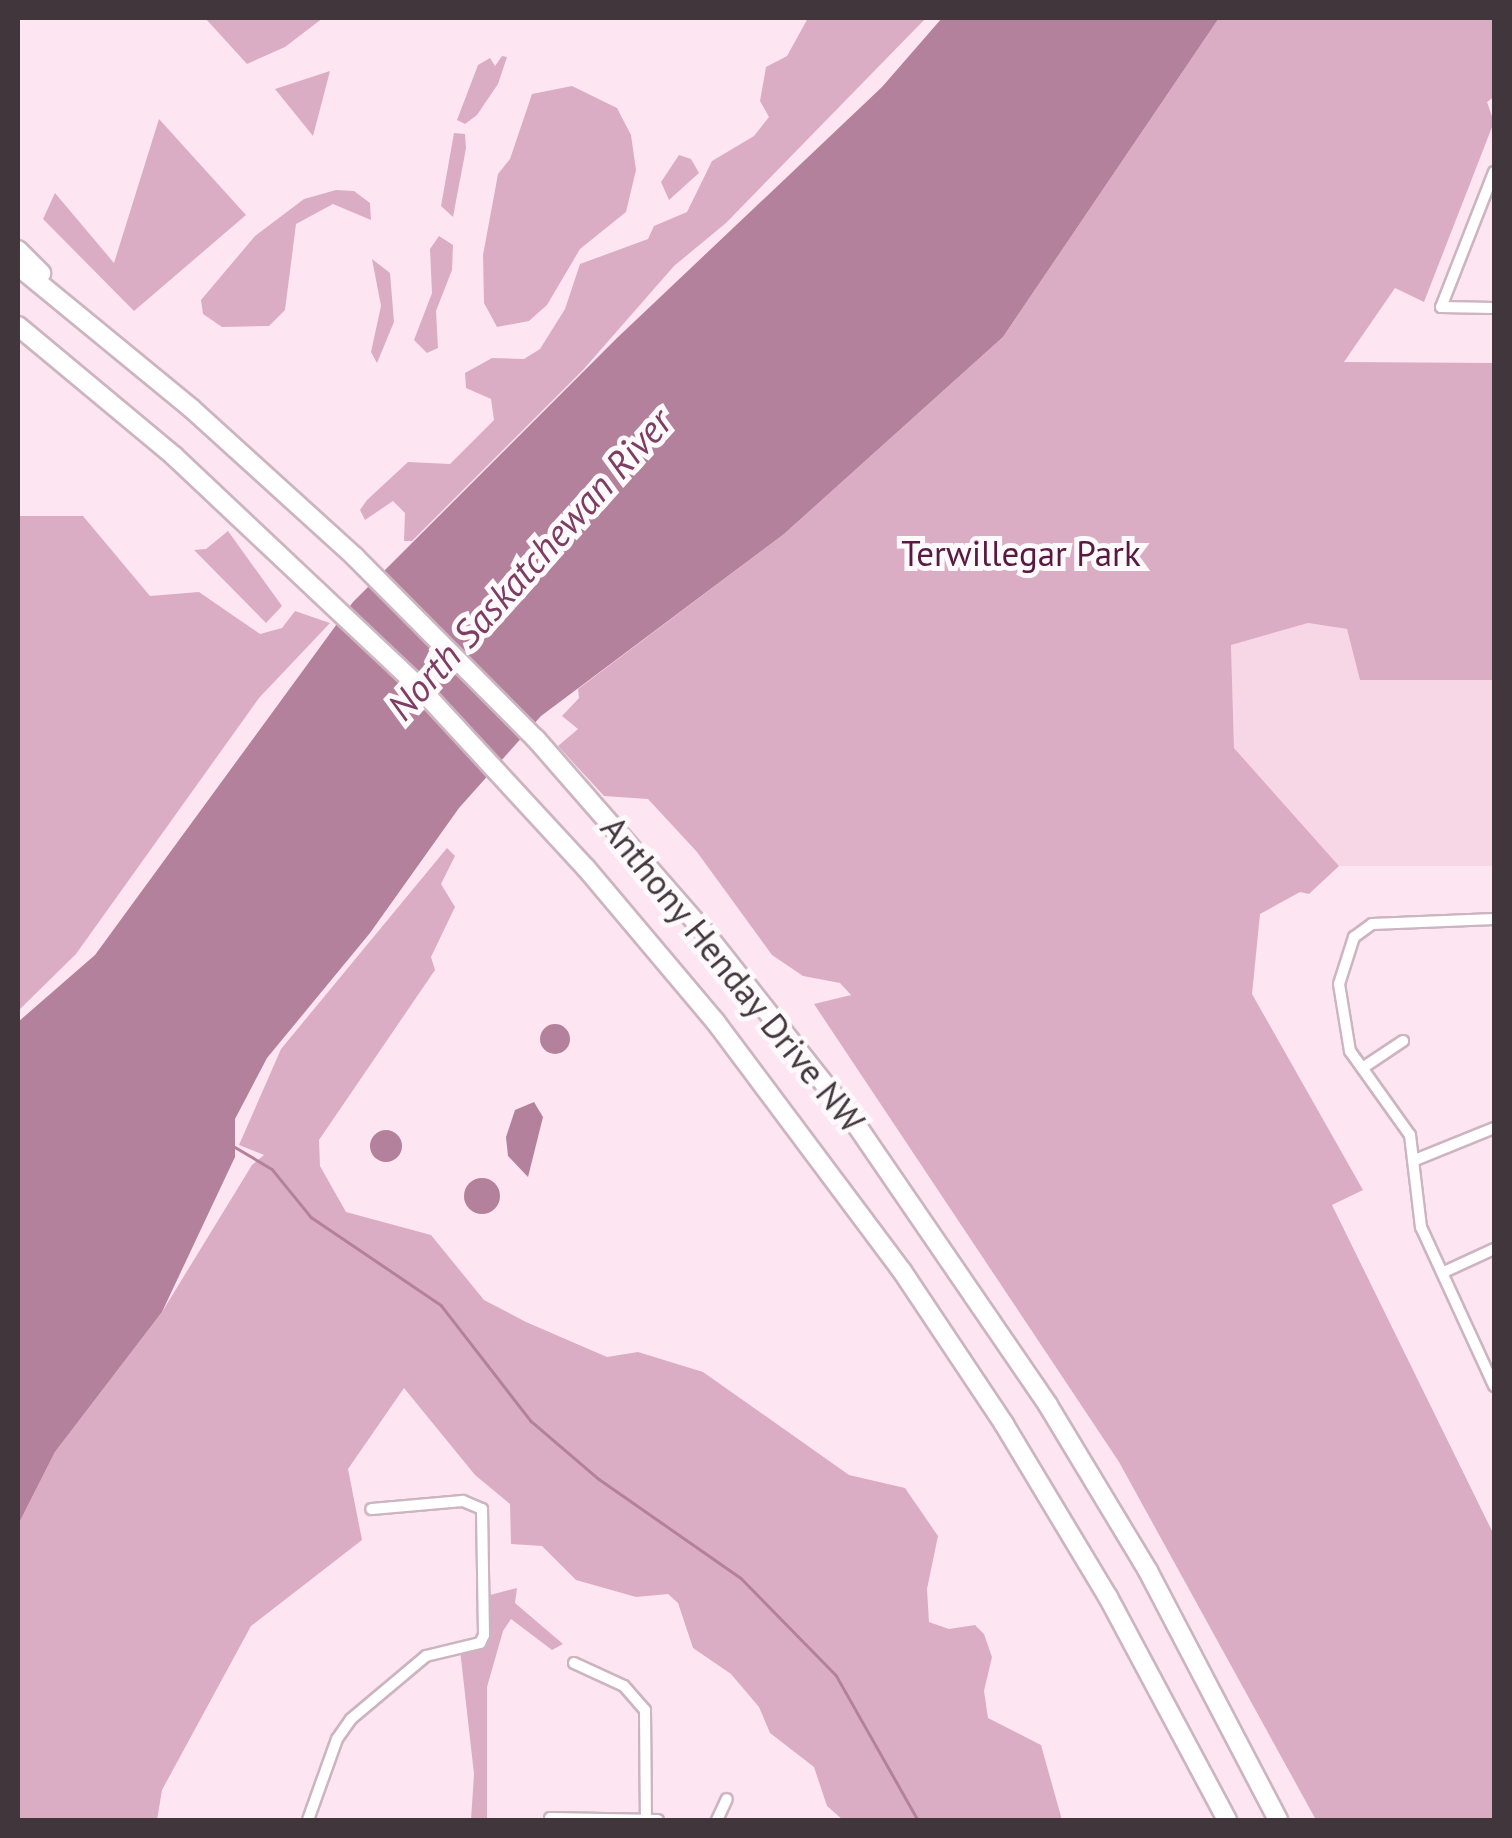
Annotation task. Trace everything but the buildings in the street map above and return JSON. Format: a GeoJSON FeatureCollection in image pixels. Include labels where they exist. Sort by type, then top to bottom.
{"type":"FeatureCollection","features":[{"type":"Feature","properties":{"kind":"highway"},"geometry":{"type":"LineString","coordinates":[[18,250],[78,314]]}},
{"type":"Feature","properties":{"kind":"highway","name":"Anthony Henday Drive NW"},"geometry":{"type":"LineString","coordinates":[[18,266],[268,476],[434,635],[620,832],[853,1120],[982,1303],[1148,1571],[1278,1820]]}},
{"type":"Feature","properties":{"kind":"highway","name":"Anthony Henday Drive NW"},"geometry":{"type":"LineString","coordinates":[[18,326],[234,510],[417,686],[586,868],[724,1032],[944,1331],[1108,1597],[1227,1820]]}},
{"type":"Feature","properties":{"kind":"highway"},"geometry":{"type":"LineString","coordinates":[[1255,1773],[1288,1820]]}},
{"type":"Feature","properties":{"kind":"street"},"geometry":{"type":"LineString","coordinates":[[1494,172],[1442,307],[1494,308]]}},
{"type":"Feature","properties":{"kind":"street"},"geometry":{"type":"LineString","coordinates":[[1494,918],[1372,924],[1354,936],[1341,973],[1339,1010],[1350,1051],[1410,1135],[1418,1216],[1494,1382]]}},
{"type":"Feature","properties":{"kind":"street"},"geometry":{"type":"LineString","coordinates":[[1364,1067],[1403,1041]]}},
{"type":"Feature","properties":{"kind":"street"},"geometry":{"type":"LineString","coordinates":[[1415,1160],[1494,1128]]}},
{"type":"Feature","properties":{"kind":"street"},"geometry":{"type":"LineString","coordinates":[[1444,1272],[1494,1249]]}},
{"type":"Feature","properties":{"kind":"street"},"geometry":{"type":"LineString","coordinates":[[308,1820],[337,1739],[351,1719],[426,1656],[480,1643],[487,1548],[485,1516],[477,1506],[463,1501],[371,1509]]}},
{"type":"Feature","properties":{"kind":"street"},"geometry":{"type":"LineString","coordinates":[[574,1663],[624,1686],[645,1710],[646,1819]]}},
{"type":"Feature","properties":{"kind":"street"},"geometry":{"type":"LineString","coordinates":[[717,1820],[727,1800]]}},
{"type":"Feature","properties":{"kind":"street"},"geometry":{"type":"LineString","coordinates":[[550,1818],[658,1820]]}},
{"type":"Feature","properties":{"kind":"shaded area"},"geometry":{"type":"Polygon","coordinates":[[[1308,623],[1347,629],[1361,680],[1494,680],[1494,866],[1339,866],[1234,748],[1231,644],[1308,623]]]}},
{"type":"Feature","properties":{"kind":"green space"},"geometry":{"type":"Polygon","coordinates":[[[205,18],[323,18],[285,47],[247,64],[205,18]]]}},
{"type":"Feature","properties":{"kind":"green space"},"geometry":{"type":"Polygon","coordinates":[[[808,18],[926,18],[726,223],[674,266],[583,370],[412,541],[404,541],[405,513],[393,501],[365,520],[360,510],[367,500],[408,462],[450,464],[494,420],[491,399],[466,388],[465,373],[492,358],[524,359],[540,349],[565,309],[580,264],[648,239],[654,226],[687,212],[712,161],[754,136],[769,117],[760,101],[766,67],[787,56],[808,18]]]}},
{"type":"Feature","properties":{"kind":"green space","name":"Terwillegar Park"},"geometry":{"type":"Polygon","coordinates":[[[1219,18],[1494,18],[1494,97],[1487,102],[1494,122],[1424,302],[1395,288],[1344,362],[1494,363],[1494,680],[1360,680],[1347,629],[1308,623],[1231,645],[1234,748],[1339,866],[1309,894],[1300,892],[1260,914],[1252,994],[1363,1190],[1332,1205],[1494,1535],[1494,1820],[1316,1820],[1119,1462],[814,1004],[851,995],[840,983],[803,976],[772,955],[697,852],[648,799],[604,796],[558,746],[578,729],[562,716],[579,698],[578,689],[784,534],[1003,337],[1219,18]]]}},
{"type":"Feature","properties":{"kind":"green space"},"geometry":{"type":"Polygon","coordinates":[[[502,56],[507,57],[498,84],[477,115],[465,124],[457,120],[478,65],[490,58],[495,66],[502,56]]]}},
{"type":"Feature","properties":{"kind":"green space"},"geometry":{"type":"Polygon","coordinates":[[[330,71],[313,136],[275,89],[330,71]]]}},
{"type":"Feature","properties":{"kind":"green space"},"geometry":{"type":"Polygon","coordinates":[[[572,86],[617,108],[631,135],[636,170],[626,212],[580,249],[547,305],[529,321],[497,327],[484,303],[483,255],[498,174],[510,159],[532,94],[572,86]]]}},
{"type":"Feature","properties":{"kind":"green space"},"geometry":{"type":"Polygon","coordinates":[[[159,119],[246,215],[134,311],[43,219],[55,193],[114,263],[159,119]]]}},
{"type":"Feature","properties":{"kind":"green space"},"geometry":{"type":"Polygon","coordinates":[[[454,133],[465,134],[466,148],[453,217],[441,206],[454,133]]]}},
{"type":"Feature","properties":{"kind":"green space"},"geometry":{"type":"Polygon","coordinates":[[[679,155],[691,159],[699,173],[669,200],[661,182],[679,155]]]}},
{"type":"Feature","properties":{"kind":"green space"},"geometry":{"type":"Polygon","coordinates":[[[336,190],[354,191],[370,203],[371,220],[333,204],[296,224],[285,310],[269,326],[222,327],[203,314],[201,300],[255,236],[304,199],[336,190]]]}},
{"type":"Feature","properties":{"kind":"green space"},"geometry":{"type":"Polygon","coordinates":[[[439,236],[453,245],[452,270],[436,311],[438,348],[427,353],[414,340],[432,293],[430,249],[439,236]]]}},
{"type":"Feature","properties":{"kind":"green space"},"geometry":{"type":"Polygon","coordinates":[[[372,259],[390,273],[394,322],[377,363],[371,352],[381,306],[372,259]]]}},
{"type":"Feature","properties":{"kind":"green space"},"geometry":{"type":"Polygon","coordinates":[[[18,516],[83,516],[150,596],[199,592],[260,634],[282,628],[295,611],[330,623],[259,698],[76,954],[18,1011],[18,516]]]}},
{"type":"Feature","properties":{"kind":"green space"},"geometry":{"type":"Polygon","coordinates":[[[228,531],[282,606],[266,623],[194,550],[206,549],[228,531]]]}},
{"type":"Feature","properties":{"kind":"green space"},"geometry":{"type":"Polygon","coordinates":[[[447,848],[455,856],[441,884],[455,907],[431,957],[435,970],[319,1140],[320,1166],[346,1212],[431,1235],[484,1300],[526,1322],[607,1357],[638,1352],[703,1372],[849,1475],[905,1488],[938,1536],[927,1589],[929,1622],[949,1629],[975,1625],[984,1634],[992,1657],[984,1691],[988,1718],[1041,1745],[1062,1820],[843,1820],[827,1806],[814,1767],[770,1733],[759,1707],[731,1674],[693,1648],[678,1603],[668,1594],[636,1597],[576,1580],[542,1546],[511,1544],[510,1504],[475,1475],[404,1388],[348,1469],[362,1540],[251,1626],[162,1790],[157,1820],[18,1820],[18,1525],[55,1452],[162,1312],[252,1165],[264,1155],[239,1145],[281,1049],[447,848]]]}},
{"type":"Feature","properties":{"kind":"green space"},"geometry":{"type":"Polygon","coordinates":[[[517,1588],[515,1603],[563,1644],[552,1650],[511,1619],[503,1631],[487,1687],[487,1820],[471,1820],[474,1774],[460,1650],[488,1635],[490,1595],[517,1588]]]}},
{"type":"Feature","properties":{"kind":"water","name":"North Saskatchewan River"},"geometry":{"type":"Polygon","coordinates":[[[942,18],[1219,18],[1003,337],[784,534],[541,716],[459,808],[370,933],[267,1058],[235,1119],[235,1157],[162,1312],[55,1452],[18,1525],[18,1022],[95,955],[353,602],[617,338],[882,87],[942,18]]]}},
{"type":"Feature","properties":{"kind":"water"},"geometry":{"type":"Polygon","coordinates":[[[555,1024],[565,1029],[570,1039],[565,1049],[555,1054],[545,1049],[540,1039],[545,1029],[555,1024]]]}},
{"type":"Feature","properties":{"kind":"water"},"geometry":{"type":"Polygon","coordinates":[[[534,1102],[543,1117],[528,1177],[508,1156],[506,1137],[515,1110],[534,1102]]]}},
{"type":"Feature","properties":{"kind":"water"},"geometry":{"type":"Polygon","coordinates":[[[386,1130],[397,1135],[402,1146],[397,1157],[386,1162],[375,1157],[370,1146],[375,1135],[386,1130]]]}},
{"type":"Feature","properties":{"kind":"water"},"geometry":{"type":"Polygon","coordinates":[[[482,1178],[494,1184],[500,1196],[494,1208],[482,1214],[470,1208],[464,1196],[470,1184],[482,1178]]]}},
{"type":"Feature","properties":{"kind":"waterway"},"geometry":{"type":"LineString","coordinates":[[235,1147],[272,1169],[311,1217],[441,1305],[531,1421],[599,1479],[741,1578],[836,1675],[918,1820]]}}]}
